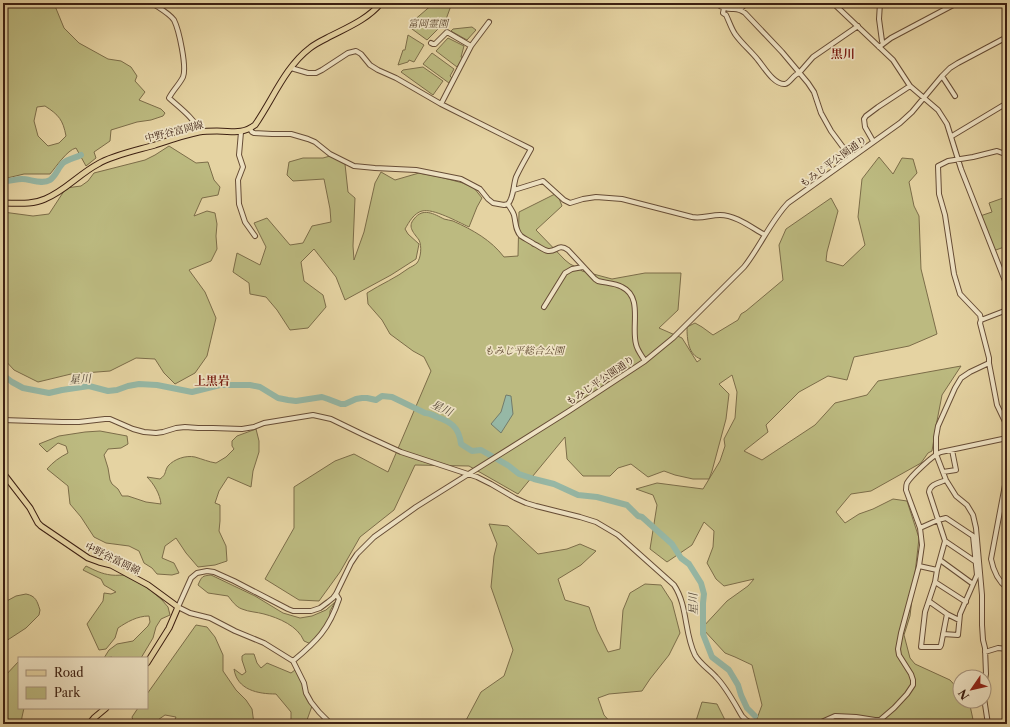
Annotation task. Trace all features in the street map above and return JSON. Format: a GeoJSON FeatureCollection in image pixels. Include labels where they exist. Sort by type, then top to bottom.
{"type":"FeatureCollection","features":[{"type":"Feature","properties":{"kind":"main road"},"geometry":{"type":"LineString","coordinates":[[250,129],[255,125],[298,59],[312,46],[361,20],[381,3]]}},
{"type":"Feature","properties":{"kind":"main road","name":"中野谷富岡線"},"geometry":{"type":"LineString","coordinates":[[3,203],[29,203],[44,200],[57,193],[84,172],[107,160],[200,132],[241,132],[250,129]]}},
{"type":"Feature","properties":{"kind":"main road","name":"中野谷富岡線"},"geometry":{"type":"LineString","coordinates":[[3,472],[30,508],[41,526],[88,558],[111,564],[148,585],[178,607]]}},
{"type":"Feature","properties":{"kind":"main road"},"geometry":{"type":"LineString","coordinates":[[148,661],[169,628],[178,607]]}},
{"type":"Feature","properties":{"kind":"main road"},"geometry":{"type":"LineString","coordinates":[[89,724],[105,709]]}},
{"type":"Feature","properties":{"kind":"street"},"geometry":{"type":"LineString","coordinates":[[152,3],[170,15],[174,21],[182,44],[183,76],[171,93],[170,98],[195,123],[200,132]]}},
{"type":"Feature","properties":{"kind":"street"},"geometry":{"type":"LineString","coordinates":[[716,3],[724,8],[736,8],[745,12],[778,48],[814,92],[821,113],[831,132],[851,158]]}},
{"type":"Feature","properties":{"kind":"street"},"geometry":{"type":"LineString","coordinates":[[740,9],[747,3]]}},
{"type":"Feature","properties":{"kind":"street"},"geometry":{"type":"LineString","coordinates":[[833,3],[893,60],[910,86],[938,110],[948,124],[958,159],[1007,286]]}},
{"type":"Feature","properties":{"kind":"street"},"geometry":{"type":"LineString","coordinates":[[880,3],[879,19],[883,43]]}},
{"type":"Feature","properties":{"kind":"street"},"geometry":{"type":"LineString","coordinates":[[879,47],[906,29],[957,3]]}},
{"type":"Feature","properties":{"kind":"street"},"geometry":{"type":"LineString","coordinates":[[724,8],[723,14],[726,15],[734,33],[759,60],[770,76],[784,84],[787,83],[796,73],[799,73],[813,57],[858,26]]}},
{"type":"Feature","properties":{"kind":"street"},"geometry":{"type":"LineString","coordinates":[[441,104],[471,46],[489,22]]}},
{"type":"Feature","properties":{"kind":"street"},"geometry":{"type":"LineString","coordinates":[[430,43],[435,44],[447,32],[471,46]]}},
{"type":"Feature","properties":{"kind":"street","name":"もみじ平公園通り"},"geometry":{"type":"LineString","coordinates":[[178,607],[191,578],[197,572],[207,571],[214,572],[227,578],[293,611],[315,610],[331,600],[336,594],[357,554],[374,537],[416,507],[569,411],[645,361],[673,338],[744,267],[752,258],[774,220],[788,203],[900,123],[912,112],[950,68],[1007,37]]}},
{"type":"Feature","properties":{"kind":"street"},"geometry":{"type":"LineString","coordinates":[[291,68],[308,73],[316,73],[348,53],[356,52],[361,54],[373,67],[396,78],[441,104],[531,149],[516,178],[514,190],[508,204]]}},
{"type":"Feature","properties":{"kind":"street"},"geometry":{"type":"LineString","coordinates":[[942,76],[955,96]]}},
{"type":"Feature","properties":{"kind":"street"},"geometry":{"type":"LineString","coordinates":[[873,142],[865,127],[864,119],[878,107],[910,86]]}},
{"type":"Feature","properties":{"kind":"street"},"geometry":{"type":"LineString","coordinates":[[952,136],[1007,103]]}},
{"type":"Feature","properties":{"kind":"street"},"geometry":{"type":"LineString","coordinates":[[250,129],[254,133],[291,134],[308,139],[315,142],[330,154],[354,166],[416,170],[461,179],[480,189],[493,204],[508,204]]}},
{"type":"Feature","properties":{"kind":"street"},"geometry":{"type":"LineString","coordinates":[[241,132],[239,155],[243,167],[238,180],[239,204],[245,222],[255,236]]}},
{"type":"Feature","properties":{"kind":"street"},"geometry":{"type":"LineString","coordinates":[[1007,156],[997,151],[948,161],[938,166],[939,194],[945,215],[954,274],[960,294],[980,315],[980,322],[989,358],[997,405],[1007,426]]}},
{"type":"Feature","properties":{"kind":"street"},"geometry":{"type":"LineString","coordinates":[[514,190],[543,181],[564,200],[570,203],[596,197],[622,199],[692,218],[719,215],[729,216],[765,235]]}},
{"type":"Feature","properties":{"kind":"street"},"geometry":{"type":"LineString","coordinates":[[508,204],[514,215],[518,232],[523,237],[542,249],[549,251],[560,247],[565,248],[595,280],[620,286],[631,295],[635,308],[636,345],[645,361]]}},
{"type":"Feature","properties":{"kind":"street"},"geometry":{"type":"LineString","coordinates":[[544,308],[565,273],[583,267]]}},
{"type":"Feature","properties":{"kind":"street"},"geometry":{"type":"LineString","coordinates":[[981,320],[1007,310]]}},
{"type":"Feature","properties":{"kind":"street"},"geometry":{"type":"LineString","coordinates":[[986,669],[982,625],[982,595],[974,515],[967,505],[956,496],[946,480],[936,454],[936,437],[938,426],[961,378],[989,363]]}},
{"type":"Feature","properties":{"kind":"street"},"geometry":{"type":"LineString","coordinates":[[3,420],[80,422],[110,419],[133,429],[156,433],[185,427],[242,429],[254,427],[264,423],[313,415],[332,419],[401,452],[469,474],[526,503],[596,522],[618,535],[674,585],[679,592],[687,633],[696,656],[717,678],[742,716],[753,724]]}},
{"type":"Feature","properties":{"kind":"street"},"geometry":{"type":"LineString","coordinates":[[817,724],[835,716],[856,716],[880,720],[894,708],[913,685],[911,674],[899,655],[898,649],[900,633],[919,566],[922,545],[920,528],[906,490],[907,483],[936,454],[1007,438]]}},
{"type":"Feature","properties":{"kind":"street"},"geometry":{"type":"LineString","coordinates":[[943,472],[956,470],[952,450]]}},
{"type":"Feature","properties":{"kind":"street"},"geometry":{"type":"LineString","coordinates":[[1007,459],[1005,484],[992,564],[1000,581],[1007,588]]}},
{"type":"Feature","properties":{"kind":"street"},"geometry":{"type":"LineString","coordinates":[[946,480],[933,485],[929,492],[945,541],[930,602],[926,612],[921,647],[940,647],[947,614]]}},
{"type":"Feature","properties":{"kind":"street"},"geometry":{"type":"LineString","coordinates":[[920,528],[946,518],[973,536],[977,575],[960,614],[958,635],[943,634]]}},
{"type":"Feature","properties":{"kind":"street"},"geometry":{"type":"LineString","coordinates":[[945,541],[976,562]]}},
{"type":"Feature","properties":{"kind":"street"},"geometry":{"type":"LineString","coordinates":[[940,560],[973,584]]}},
{"type":"Feature","properties":{"kind":"street"},"geometry":{"type":"LineString","coordinates":[[919,566],[937,570]]}},
{"type":"Feature","properties":{"kind":"street"},"geometry":{"type":"LineString","coordinates":[[935,582],[966,602]]}},
{"type":"Feature","properties":{"kind":"street"},"geometry":{"type":"LineString","coordinates":[[293,661],[312,645],[327,626],[339,599],[336,594]]}},
{"type":"Feature","properties":{"kind":"street"},"geometry":{"type":"LineString","coordinates":[[930,602],[947,614],[959,620]]}},
{"type":"Feature","properties":{"kind":"street"},"geometry":{"type":"LineString","coordinates":[[178,607],[190,613],[210,618],[228,628],[264,643],[293,661],[304,683],[306,693],[311,702],[331,724]]}},
{"type":"Feature","properties":{"kind":"street"},"geometry":{"type":"LineString","coordinates":[[985,652],[998,648],[1007,649]]}},
{"type":"Feature","properties":{"kind":"street"},"geometry":{"type":"LineString","coordinates":[[986,709],[988,724]]}},
{"type":"Feature","properties":{"kind":"green space"},"geometry":{"type":"Polygon","coordinates":[[[3,3],[53,3],[64,28],[79,43],[108,59],[121,61],[131,67],[137,76],[135,81],[145,92],[139,100],[161,109],[165,113],[163,116],[151,120],[137,122],[111,130],[110,141],[94,152],[96,158],[86,166],[76,148],[65,155],[50,174],[24,174],[3,179],[3,3]],[[45,106],[37,107],[34,121],[38,136],[48,146],[59,143],[66,136],[60,118],[45,106]]]}},
{"type":"Feature","properties":{"kind":"green space","name":"富岡霊園"},"geometry":{"type":"Polygon","coordinates":[[[434,3],[452,3],[445,22],[427,40],[412,29],[412,22],[434,3]]]}},
{"type":"Feature","properties":{"kind":"green space"},"geometry":{"type":"Polygon","coordinates":[[[472,27],[476,30],[467,40],[451,31],[453,29],[472,27]]]}},
{"type":"Feature","properties":{"kind":"green space"},"geometry":{"type":"Polygon","coordinates":[[[408,35],[424,45],[414,62],[409,60],[408,62],[398,65],[403,50],[405,50],[408,35]]]}},
{"type":"Feature","properties":{"kind":"green space"},"geometry":{"type":"Polygon","coordinates":[[[448,38],[464,46],[461,57],[463,58],[457,67],[436,51],[448,38]]]}},
{"type":"Feature","properties":{"kind":"green space"},"geometry":{"type":"Polygon","coordinates":[[[432,53],[454,69],[450,76],[452,78],[449,83],[423,64],[432,53]]]}},
{"type":"Feature","properties":{"kind":"green space"},"geometry":{"type":"Polygon","coordinates":[[[423,67],[443,81],[433,95],[401,72],[403,70],[423,67]]]}},
{"type":"Feature","properties":{"kind":"green space"},"geometry":{"type":"Polygon","coordinates":[[[169,146],[196,163],[208,162],[214,180],[220,187],[218,195],[202,198],[194,216],[207,211],[215,213],[217,224],[217,249],[211,261],[189,270],[205,292],[216,318],[207,356],[195,373],[175,384],[164,373],[155,359],[136,358],[110,371],[71,374],[38,382],[14,370],[3,358],[3,212],[33,216],[49,214],[66,188],[81,186],[88,181],[94,173],[145,160],[169,146]]]}},
{"type":"Feature","properties":{"kind":"green space"},"geometry":{"type":"Polygon","coordinates":[[[330,156],[345,164],[348,192],[355,198],[353,246],[354,260],[364,232],[375,183],[381,172],[395,180],[419,173],[440,177],[463,183],[474,188],[482,198],[469,227],[446,216],[427,211],[419,212],[412,218],[405,229],[408,234],[419,244],[416,259],[391,275],[345,300],[336,277],[314,249],[301,262],[304,281],[323,295],[326,307],[308,328],[290,330],[277,310],[266,297],[250,294],[249,283],[233,272],[237,253],[260,265],[266,247],[254,223],[267,218],[290,245],[303,243],[312,226],[331,222],[324,179],[293,181],[287,175],[289,162],[303,158],[323,158],[330,156]]]}},
{"type":"Feature","properties":{"kind":"green space","name":"もみじ平総合公園"},"geometry":{"type":"Polygon","coordinates":[[[879,157],[893,174],[902,158],[913,159],[917,173],[909,182],[914,206],[919,216],[921,269],[937,334],[909,346],[854,357],[847,380],[828,376],[799,392],[766,425],[768,432],[744,451],[762,460],[815,425],[835,403],[867,395],[878,381],[961,366],[942,395],[932,451],[928,453],[921,463],[871,491],[851,494],[836,512],[845,523],[859,514],[893,499],[907,501],[919,538],[910,616],[904,635],[910,658],[915,664],[950,680],[952,682],[952,709],[971,709],[974,724],[755,724],[762,705],[752,665],[725,653],[702,628],[727,601],[748,586],[754,579],[724,586],[716,579],[707,563],[713,547],[714,531],[704,522],[692,545],[667,562],[650,549],[657,505],[653,495],[636,489],[657,483],[703,489],[720,461],[725,446],[724,439],[735,418],[737,392],[732,375],[719,384],[729,394],[726,419],[709,479],[693,479],[664,471],[648,477],[631,464],[618,468],[610,476],[583,476],[567,459],[565,437],[518,494],[469,466],[415,465],[394,510],[360,537],[340,572],[319,601],[299,600],[265,579],[294,528],[294,487],[335,461],[354,454],[388,472],[431,371],[424,357],[390,334],[382,320],[368,304],[367,293],[417,263],[421,245],[412,230],[411,225],[417,215],[425,212],[453,221],[481,236],[493,245],[504,257],[518,256],[519,212],[557,193],[562,206],[536,230],[570,264],[582,271],[612,279],[645,273],[681,273],[678,310],[659,328],[682,338],[697,362],[701,359],[693,354],[689,346],[687,327],[695,323],[713,335],[738,320],[741,314],[783,280],[779,245],[786,229],[831,198],[838,211],[826,261],[843,266],[865,245],[858,217],[862,179],[879,157]]]}},
{"type":"Feature","properties":{"kind":"green space"},"geometry":{"type":"Polygon","coordinates":[[[1006,197],[1007,246],[993,251],[980,216],[992,212],[989,203],[1006,197]]]}},
{"type":"Feature","properties":{"kind":"green space"},"geometry":{"type":"Polygon","coordinates":[[[256,429],[259,441],[259,452],[253,471],[251,487],[228,477],[219,491],[215,503],[220,505],[219,531],[226,546],[227,561],[215,565],[198,567],[176,538],[165,546],[162,558],[174,563],[179,573],[172,575],[157,574],[152,568],[144,563],[139,551],[129,546],[106,543],[94,537],[81,517],[70,504],[68,486],[47,469],[68,453],[66,446],[58,443],[47,452],[39,444],[59,436],[85,432],[100,431],[127,436],[128,444],[121,448],[108,449],[104,455],[112,484],[118,489],[122,496],[128,496],[146,502],[161,504],[156,489],[147,477],[160,479],[164,476],[168,466],[184,457],[195,457],[216,463],[226,457],[234,449],[232,446],[232,441],[237,436],[256,429]]]}},
{"type":"Feature","properties":{"kind":"green space"},"geometry":{"type":"Polygon","coordinates":[[[489,524],[508,526],[538,554],[567,549],[580,544],[596,551],[581,565],[558,579],[565,600],[589,607],[597,630],[608,652],[620,649],[623,610],[630,593],[645,584],[661,585],[672,602],[680,633],[669,655],[642,691],[609,694],[598,698],[604,715],[612,724],[464,724],[481,692],[504,676],[513,650],[491,587],[494,556],[497,544],[489,524]]]}},
{"type":"Feature","properties":{"kind":"green space"},"geometry":{"type":"Polygon","coordinates":[[[86,566],[104,574],[128,576],[149,589],[168,607],[170,615],[161,619],[156,627],[153,638],[142,657],[105,657],[109,650],[117,644],[133,641],[148,626],[150,622],[149,616],[136,618],[118,628],[115,638],[106,649],[99,650],[87,624],[103,601],[104,593],[111,594],[116,592],[104,585],[101,579],[83,570],[86,566]]]}},
{"type":"Feature","properties":{"kind":"green space"},"geometry":{"type":"Polygon","coordinates":[[[211,575],[255,596],[283,613],[300,618],[312,616],[326,610],[335,602],[330,611],[329,621],[311,644],[304,641],[293,627],[282,620],[240,608],[234,604],[228,596],[208,593],[198,585],[203,577],[211,575]]]}},
{"type":"Feature","properties":{"kind":"green space"},"geometry":{"type":"Polygon","coordinates":[[[26,594],[36,599],[40,610],[39,615],[26,628],[3,643],[3,603],[16,596],[26,594]]]}},
{"type":"Feature","properties":{"kind":"green space"},"geometry":{"type":"Polygon","coordinates":[[[196,625],[207,627],[215,637],[223,655],[223,671],[252,709],[254,724],[173,724],[176,717],[165,715],[152,724],[134,724],[132,717],[137,709],[148,709],[148,693],[196,625]]]}},
{"type":"Feature","properties":{"kind":"green space"},"geometry":{"type":"Polygon","coordinates":[[[245,654],[254,654],[257,663],[261,668],[267,663],[291,673],[295,670],[299,675],[312,706],[307,720],[313,724],[291,724],[291,712],[276,694],[256,692],[239,682],[234,669],[242,675],[246,672],[242,660],[242,656],[245,654]]]}},
{"type":"Feature","properties":{"kind":"green space"},"geometry":{"type":"Polygon","coordinates":[[[18,662],[18,709],[24,709],[21,724],[3,724],[3,678],[18,662]]]}},
{"type":"Feature","properties":{"kind":"green space"},"geometry":{"type":"Polygon","coordinates":[[[702,702],[717,704],[727,724],[695,724],[702,702]]]}},
{"type":"Feature","properties":{"kind":"shaded area"},"geometry":{"type":"Polygon","coordinates":[[[506,395],[511,396],[513,414],[501,433],[491,424],[501,412],[506,395]]]}},
{"type":"Feature","properties":{"kind":"waterway"},"geometry":{"type":"LineString","coordinates":[[3,181],[22,179],[40,182],[47,181],[54,176],[63,163],[81,155]]}},
{"type":"Feature","properties":{"kind":"waterway","name":"星川"},"geometry":{"type":"LineString","coordinates":[[3,375],[23,388],[49,393],[89,386],[108,391],[139,384],[157,385],[192,392],[220,385],[250,385],[260,387],[278,398],[296,401],[322,397],[345,404],[362,398],[376,400],[382,396],[392,397],[425,413],[442,419],[454,426],[460,438],[461,444],[472,451],[481,450],[509,466],[519,474],[554,484],[578,495],[597,497],[627,505],[672,544],[681,558],[689,564],[701,583],[704,594],[703,634],[712,657],[729,670],[738,685],[747,708],[755,716]]}},
{"type":"Feature","properties":{"kind":"district","name":"黒川"},"geometry":{"type":"Point","coordinates":[843,54]}},
{"type":"Feature","properties":{"kind":"district","name":"上黒岩"},"geometry":{"type":"Point","coordinates":[212,381]}}]}
